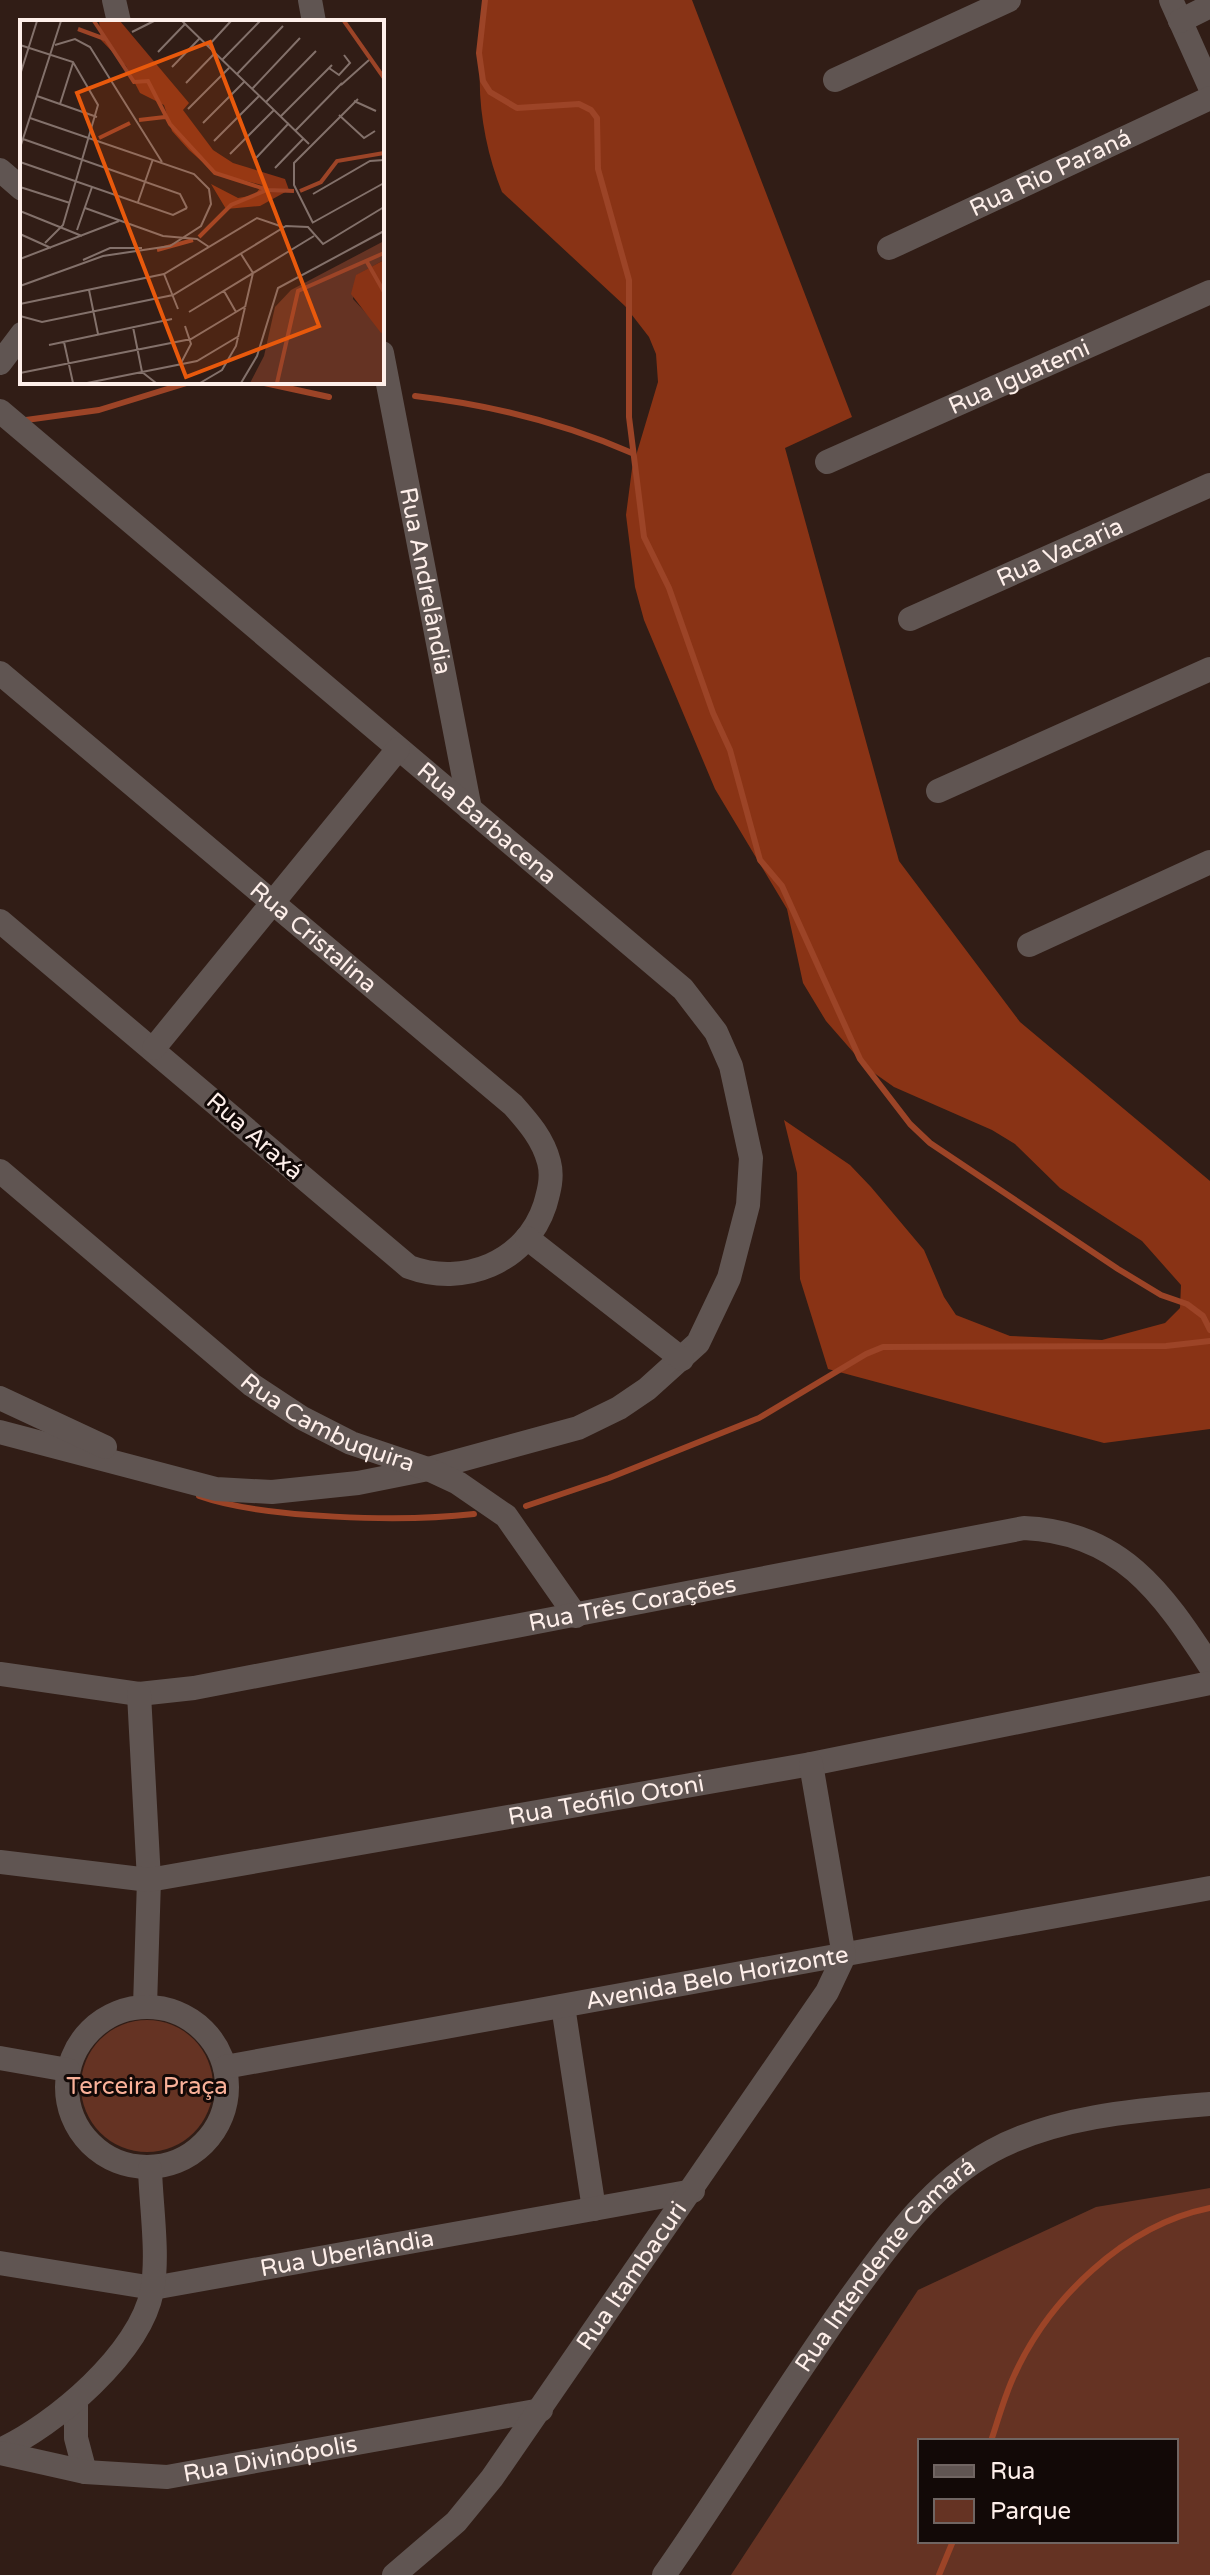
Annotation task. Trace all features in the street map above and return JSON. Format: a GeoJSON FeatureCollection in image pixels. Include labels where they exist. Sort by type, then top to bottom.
{"type":"FeatureCollection","features":[{"type":"Feature","properties":{"kind":"street"},"geometry":{"type":"LineString","coordinates":[[114,0],[119,20]]}},
{"type":"Feature","properties":{"kind":"street"},"geometry":{"type":"LineString","coordinates":[[310,0],[314,20]]}},
{"type":"Feature","properties":{"kind":"street"},"geometry":{"type":"LineString","coordinates":[[835,80],[1009,0]]}},
{"type":"Feature","properties":{"kind":"street"},"geometry":{"type":"LineString","coordinates":[[1210,6],[1175,10],[1210,87]]}},
{"type":"Feature","properties":{"kind":"street","name":"Rua Rio Paraná"},"geometry":{"type":"LineString","coordinates":[[889,248],[1210,98]]}},
{"type":"Feature","properties":{"kind":"street"},"geometry":{"type":"LineString","coordinates":[[0,170],[20,187]]}},
{"type":"Feature","properties":{"kind":"street","name":"Rua Iguatemi"},"geometry":{"type":"LineString","coordinates":[[827,462],[1210,292]]}},
{"type":"Feature","properties":{"kind":"street"},"geometry":{"type":"LineString","coordinates":[[0,363],[20,337]]}},
{"type":"Feature","properties":{"kind":"street","name":"Rua Andrelândia"},"geometry":{"type":"LineString","coordinates":[[384,363],[470,809]]}},
{"type":"Feature","properties":{"kind":"street","name":"Rua Barbacena"},"geometry":{"type":"LineString","coordinates":[[0,411],[677,983],[709,1022],[731,1066],[751,1158],[748,1205],[729,1278],[690,1351]]}},
{"type":"Feature","properties":{"kind":"street","name":"Rua Vacaria"},"geometry":{"type":"LineString","coordinates":[[910,619],[1210,485]]}},
{"type":"Feature","properties":{"kind":"street"},"geometry":{"type":"LineString","coordinates":[[938,791],[1210,669]]}},
{"type":"Feature","properties":{"kind":"street","name":"Rua Cristalina"},"geometry":{"type":"LineString","coordinates":[[0,673],[492,1086],[530,1124],[543,1144],[550,1166],[550,1188],[541,1217],[527,1238]]}},
{"type":"Feature","properties":{"kind":"street"},"geometry":{"type":"LineString","coordinates":[[154,1048],[398,749]]}},
{"type":"Feature","properties":{"kind":"street"},"geometry":{"type":"LineString","coordinates":[[1029,945],[1210,862]]}},
{"type":"Feature","properties":{"kind":"street","name":"Rua Araxá"},"geometry":{"type":"LineString","coordinates":[[0,921],[154,1048],[409,1267],[428,1274],[452,1276],[481,1270],[503,1261],[527,1238]]}},
{"type":"Feature","properties":{"kind":"street","name":"Rua Cambuquira"},"geometry":{"type":"LineString","coordinates":[[0,1171],[252,1385],[302,1418],[351,1443],[428,1469],[578,1428],[638,1396],[690,1351]]}},
{"type":"Feature","properties":{"kind":"street"},"geometry":{"type":"LineString","coordinates":[[527,1238],[690,1351]]}},
{"type":"Feature","properties":{"kind":"street"},"geometry":{"type":"LineString","coordinates":[[0,1398],[154,1471]]}},
{"type":"Feature","properties":{"kind":"street"},"geometry":{"type":"LineString","coordinates":[[0,1432],[216,1489],[272,1492],[358,1483],[428,1469],[458,1483],[506,1516],[576,1616]]}},
{"type":"Feature","properties":{"kind":"street","name":"Rua Três Corações"},"geometry":{"type":"LineString","coordinates":[[0,1674],[139,1694],[194,1688],[1024,1528],[1047,1529],[1089,1541],[1144,1577],[1164,1597],[1210,1666]]}},
{"type":"Feature","properties":{"kind":"street","name":"Rua Teófilo Otoni"},"geometry":{"type":"LineString","coordinates":[[0,1862],[149,1880],[811,1764],[1210,1683]]}},
{"type":"Feature","properties":{"kind":"street"},"geometry":{"type":"LineString","coordinates":[[139,1694],[149,1880],[145,2006]]}},
{"type":"Feature","properties":{"kind":"street"},"geometry":{"type":"LineString","coordinates":[[811,1764],[844,1956]]}},
{"type":"Feature","properties":{"kind":"street","name":"Avenida Belo Horizonte"},"geometry":{"type":"LineString","coordinates":[[225,2067],[1210,1888]]}},
{"type":"Feature","properties":{"kind":"street","name":"Rua Itambacuri"},"geometry":{"type":"LineString","coordinates":[[394,2575],[456,2522],[541,2410],[808,2023],[844,1956]]}},
{"type":"Feature","properties":{"kind":"street"},"geometry":{"type":"LineString","coordinates":[[145,2006],[167,2009],[187,2017],[211,2039],[225,2067],[228,2089],[224,2110],[215,2130],[185,2158],[150,2169],[118,2162],[98,2151],[82,2135],[69,2104],[68,2070],[83,2038],[95,2025],[127,2009],[145,2006]]}},
{"type":"Feature","properties":{"kind":"street"},"geometry":{"type":"LineString","coordinates":[[563,2006],[594,2209]]}},
{"type":"Feature","properties":{"kind":"street"},"geometry":{"type":"LineString","coordinates":[[0,2058],[68,2070]]}},
{"type":"Feature","properties":{"kind":"street","name":"Rua Intendente Camará"},"geometry":{"type":"LineString","coordinates":[[664,2575],[813,2349],[889,2244],[941,2188],[968,2165],[995,2149],[1032,2136],[1077,2122],[1210,2104]]}},
{"type":"Feature","properties":{"kind":"street"},"geometry":{"type":"LineString","coordinates":[[0,2452],[35,2432],[76,2401],[141,2324],[153,2288],[150,2169]]}},
{"type":"Feature","properties":{"kind":"street","name":"Rua Uberlândia"},"geometry":{"type":"LineString","coordinates":[[0,2263],[153,2288],[693,2191]]}},
{"type":"Feature","properties":{"kind":"street"},"geometry":{"type":"LineString","coordinates":[[76,2401],[76,2438],[85,2472]]}},
{"type":"Feature","properties":{"kind":"street","name":"Rua Divinópolis"},"geometry":{"type":"LineString","coordinates":[[0,2452],[85,2472],[167,2477],[541,2410]]}},
{"type":"Feature","properties":{"kind":"green space","name":"Terceira Praça"},"geometry":{"type":"Polygon","coordinates":[[[147,2020],[172,2025],[194,2039],[208,2061],[213,2086],[208,2111],[194,2133],[172,2147],[147,2152],[122,2147],[100,2133],[86,2111],[81,2086],[86,2061],[100,2039],[122,2025],[147,2020]]]}},
{"type":"Feature","properties":{"kind":"green space"},"geometry":{"type":"Polygon","coordinates":[[[1210,2188],[1210,2575],[731,2575],[918,2290],[1096,2207],[1210,2188]]]}},
{"type":"Feature","properties":{"kind":"shaded area"},"geometry":{"type":"Polygon","coordinates":[[[483,0],[692,0],[852,417],[785,448],[899,861],[1020,1022],[1210,1181],[1210,1429],[1104,1443],[828,1369],[800,1279],[797,1173],[784,1120],[850,1165],[871,1187],[924,1250],[944,1297],[956,1315],[1010,1336],[1102,1340],[1165,1323],[1180,1308],[1181,1285],[1142,1241],[1060,1188],[1015,1144],[992,1130],[894,1087],[867,1068],[826,1021],[803,983],[787,909],[715,789],[644,620],[635,587],[626,515],[632,469],[658,382],[656,354],[649,337],[625,306],[502,192],[488,147],[480,100],[483,0]]]}},
{"type":"Feature","properties":{"kind":"waterway"},"geometry":{"type":"LineString","coordinates":[[485,0],[479,53],[483,81],[490,92],[517,108],[579,104],[591,110],[597,118],[598,169],[629,280],[629,417],[644,537],[669,588],[713,713],[730,750],[760,860],[782,886],[860,1059],[910,1124],[930,1143],[1118,1269],[1161,1295],[1187,1304],[1203,1316],[1210,1330]]}},
{"type":"Feature","properties":{"kind":"waterway"},"geometry":{"type":"LineString","coordinates":[[26,420],[99,410],[184,384]]}},
{"type":"Feature","properties":{"kind":"waterway"},"geometry":{"type":"LineString","coordinates":[[269,384],[329,397]]}},
{"type":"Feature","properties":{"kind":"waterway"},"geometry":{"type":"LineString","coordinates":[[415,396],[525,416],[579,432],[632,453]]}},
{"type":"Feature","properties":{"kind":"waterway"},"geometry":{"type":"LineString","coordinates":[[526,1506],[609,1478],[759,1418],[883,1347],[1166,1346],[1210,1341]]}},
{"type":"Feature","properties":{"kind":"waterway"},"geometry":{"type":"LineString","coordinates":[[199,1496],[260,1510],[335,1517],[411,1518],[474,1514]]}},
{"type":"Feature","properties":{"kind":"waterway"},"geometry":{"type":"LineString","coordinates":[[992,2439],[1010,2386],[1028,2349],[1068,2294],[1120,2248],[1148,2231],[1210,2208]]}},
{"type":"Feature","properties":{"kind":"waterway"},"geometry":{"type":"LineString","coordinates":[[939,2575],[952,2543]]}}]}
